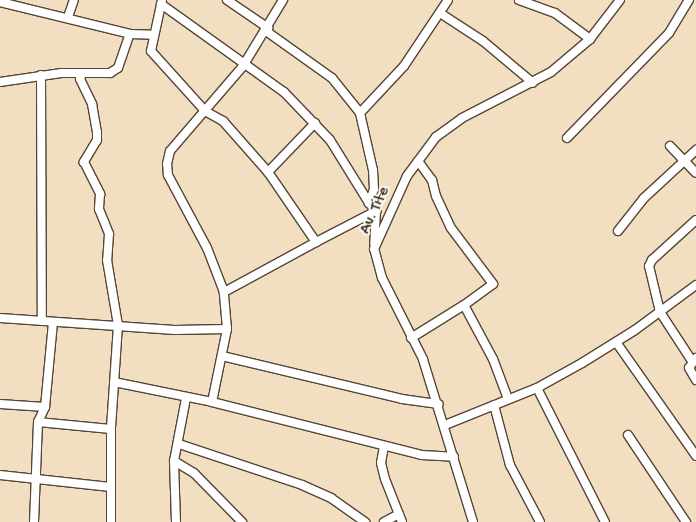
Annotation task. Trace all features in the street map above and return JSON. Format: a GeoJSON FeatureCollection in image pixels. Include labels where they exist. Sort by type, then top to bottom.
{"type":"FeatureCollection","features":[{"type":"Feature","properties":{"kind":"street"},"geometry":{"type":"LineString","coordinates":[[68,17],[74,0]]}},
{"type":"Feature","properties":{"kind":"street"},"geometry":{"type":"LineString","coordinates":[[227,0],[332,78],[360,113],[373,170],[374,189],[369,203]]}},
{"type":"Feature","properties":{"kind":"street"},"geometry":{"type":"LineString","coordinates":[[212,402],[227,330],[224,292],[207,248],[168,176],[167,164],[170,151],[243,66],[283,0]]}},
{"type":"Feature","properties":{"kind":"street"},"geometry":{"type":"LineString","coordinates":[[360,113],[404,66],[448,0]]}},
{"type":"Feature","properties":{"kind":"street"},"geometry":{"type":"LineString","coordinates":[[519,0],[556,13],[590,40]]}},
{"type":"Feature","properties":{"kind":"street","name":"Av. Tite"},"geometry":{"type":"LineString","coordinates":[[473,522],[439,404],[423,359],[382,278],[374,249],[407,176],[436,137],[462,118],[533,82],[590,40],[620,0]]}},
{"type":"Feature","properties":{"kind":"street"},"geometry":{"type":"LineString","coordinates":[[568,138],[669,33],[689,0]]}},
{"type":"Feature","properties":{"kind":"street"},"geometry":{"type":"LineString","coordinates":[[3,2],[130,34],[154,35]]}},
{"type":"Feature","properties":{"kind":"street"},"geometry":{"type":"LineString","coordinates":[[316,242],[268,172],[223,121],[205,111],[152,52],[161,2],[243,66],[284,92],[330,140],[369,203],[376,211],[374,249]]}},
{"type":"Feature","properties":{"kind":"street"},"geometry":{"type":"LineString","coordinates":[[440,13],[483,41],[533,82]]}},
{"type":"Feature","properties":{"kind":"street"},"geometry":{"type":"LineString","coordinates":[[0,82],[41,75],[114,71],[130,34]]}},
{"type":"Feature","properties":{"kind":"street"},"geometry":{"type":"LineString","coordinates":[[82,73],[80,79],[92,104],[97,132],[97,140],[84,162],[100,194],[99,209],[109,234],[107,260],[118,325],[111,428],[111,522]]}},
{"type":"Feature","properties":{"kind":"street"},"geometry":{"type":"LineString","coordinates":[[41,75],[42,321]]}},
{"type":"Feature","properties":{"kind":"street"},"geometry":{"type":"LineString","coordinates":[[268,172],[315,123]]}},
{"type":"Feature","properties":{"kind":"street"},"geometry":{"type":"LineString","coordinates":[[670,146],[696,173]]}},
{"type":"Feature","properties":{"kind":"street"},"geometry":{"type":"LineString","coordinates":[[618,231],[644,198],[696,150]]}},
{"type":"Feature","properties":{"kind":"street"},"geometry":{"type":"LineString","coordinates":[[411,338],[464,306],[493,284],[452,228],[436,196],[432,180],[418,161]]}},
{"type":"Feature","properties":{"kind":"street"},"geometry":{"type":"LineString","coordinates":[[224,292],[376,211]]}},
{"type":"Feature","properties":{"kind":"street"},"geometry":{"type":"LineString","coordinates":[[696,220],[650,263],[660,312],[694,360],[689,368],[696,380]]}},
{"type":"Feature","properties":{"kind":"street"},"geometry":{"type":"LineString","coordinates":[[445,425],[537,388],[616,342],[696,286]]}},
{"type":"Feature","properties":{"kind":"street"},"geometry":{"type":"LineString","coordinates":[[464,306],[493,359],[508,399]]}},
{"type":"Feature","properties":{"kind":"street"},"geometry":{"type":"LineString","coordinates":[[0,318],[53,323],[227,330]]}},
{"type":"Feature","properties":{"kind":"street"},"geometry":{"type":"LineString","coordinates":[[34,522],[38,422],[44,406],[53,323]]}},
{"type":"Feature","properties":{"kind":"street"},"geometry":{"type":"LineString","coordinates":[[616,342],[696,456]]}},
{"type":"Feature","properties":{"kind":"street"},"geometry":{"type":"LineString","coordinates":[[222,356],[402,399],[439,404]]}},
{"type":"Feature","properties":{"kind":"street"},"geometry":{"type":"LineString","coordinates":[[114,382],[212,402],[422,456],[454,457]]}},
{"type":"Feature","properties":{"kind":"street"},"geometry":{"type":"LineString","coordinates":[[537,388],[605,522]]}},
{"type":"Feature","properties":{"kind":"street"},"geometry":{"type":"LineString","coordinates":[[176,522],[174,460],[179,444],[186,398]]}},
{"type":"Feature","properties":{"kind":"street"},"geometry":{"type":"LineString","coordinates":[[0,404],[44,406]]}},
{"type":"Feature","properties":{"kind":"street"},"geometry":{"type":"LineString","coordinates":[[494,405],[510,465],[540,522]]}},
{"type":"Feature","properties":{"kind":"street"},"geometry":{"type":"LineString","coordinates":[[38,422],[111,428]]}},
{"type":"Feature","properties":{"kind":"street"},"geometry":{"type":"LineString","coordinates":[[628,435],[686,522]]}},
{"type":"Feature","properties":{"kind":"street"},"geometry":{"type":"LineString","coordinates":[[179,444],[302,485],[331,498],[365,522]]}},
{"type":"Feature","properties":{"kind":"street"},"geometry":{"type":"LineString","coordinates":[[384,446],[381,463],[402,522]]}},
{"type":"Feature","properties":{"kind":"street"},"geometry":{"type":"LineString","coordinates":[[174,460],[194,474],[242,522]]}},
{"type":"Feature","properties":{"kind":"street"},"geometry":{"type":"LineString","coordinates":[[0,475],[110,488]]}},
{"type":"Feature","properties":{"kind":"street"},"geometry":{"type":"LineString","coordinates":[[384,522],[399,514]]}}]}
